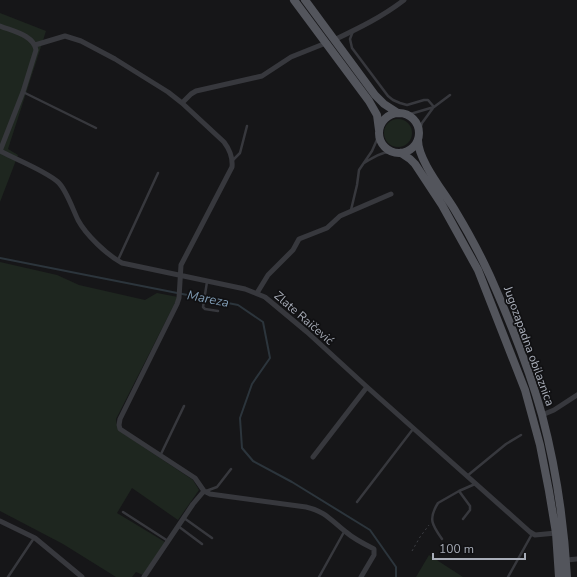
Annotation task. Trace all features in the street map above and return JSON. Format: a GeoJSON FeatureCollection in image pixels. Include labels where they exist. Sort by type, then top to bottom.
{"type":"FeatureCollection","features":[{"type":"Feature","properties":{"kind":"main road"},"geometry":{"type":"LineString","coordinates":[[294,0],[369,101],[377,115],[379,132],[383,145],[391,152],[401,153],[411,149],[418,137],[416,122],[388,107],[380,100],[304,0]]}},
{"type":"Feature","properties":{"kind":"main road"},"geometry":{"type":"LineString","coordinates":[[379,132],[386,118],[392,115],[403,114]]}},
{"type":"Feature","properties":{"kind":"main road","name":"Jugozapadna obilaznica"},"geometry":{"type":"LineString","coordinates":[[418,137],[419,151],[456,213],[494,286],[522,354],[542,415],[558,494],[567,560],[567,577]]}},
{"type":"Feature","properties":{"kind":"main road","name":"Jugozapadna obilaznica"},"geometry":{"type":"LineString","coordinates":[[401,153],[415,164],[442,205],[478,270],[525,390],[534,421],[545,471],[556,533],[559,577]]}},
{"type":"Feature","properties":{"kind":"street"},"geometry":{"type":"LineString","coordinates":[[334,40],[362,27],[404,0]]}},
{"type":"Feature","properties":{"kind":"street"},"geometry":{"type":"LineString","coordinates":[[0,26],[31,39],[35,45],[35,55],[23,92],[0,151]]}},
{"type":"Feature","properties":{"kind":"street"},"geometry":{"type":"LineString","coordinates":[[35,45],[60,36],[65,36],[81,41],[121,63],[168,92],[182,103],[224,142],[229,149],[233,160],[232,167],[181,265],[179,298],[119,422],[120,429],[195,478],[204,491],[218,496],[315,510],[329,517],[344,531],[374,549],[374,555],[361,577]]}},
{"type":"Feature","properties":{"kind":"street"},"geometry":{"type":"LineString","coordinates":[[182,103],[190,94],[196,91],[262,76],[291,57],[326,43]]}},
{"type":"Feature","properties":{"kind":"street","name":"Zlate Raičević"},"geometry":{"type":"LineString","coordinates":[[0,151],[47,174],[58,182],[84,230],[118,261],[128,265],[257,293],[265,297],[307,332],[475,484],[533,534]]}},
{"type":"Feature","properties":{"kind":"street"},"geometry":{"type":"LineString","coordinates":[[257,293],[268,275],[293,250],[299,239],[327,228],[335,219],[391,194]]}},
{"type":"Feature","properties":{"kind":"street"},"geometry":{"type":"LineString","coordinates":[[313,457],[367,387]]}},
{"type":"Feature","properties":{"kind":"street"},"geometry":{"type":"LineString","coordinates":[[542,415],[559,408],[577,395]]}},
{"type":"Feature","properties":{"kind":"street"},"geometry":{"type":"LineString","coordinates":[[144,577],[178,526],[204,491]]}},
{"type":"Feature","properties":{"kind":"street"},"geometry":{"type":"LineString","coordinates":[[0,520],[35,538],[82,577]]}},
{"type":"Feature","properties":{"kind":"street"},"geometry":{"type":"LineString","coordinates":[[533,534],[556,533]]}},
{"type":"Feature","properties":{"kind":"street"},"geometry":{"type":"LineString","coordinates":[[567,560],[577,559]]}},
{"type":"Feature","properties":{"kind":"lane"},"geometry":{"type":"LineString","coordinates":[[353,31],[350,39],[352,48],[388,96],[407,105],[428,100],[434,107]]}},
{"type":"Feature","properties":{"kind":"lane"},"geometry":{"type":"LineString","coordinates":[[23,92],[96,128]]}},
{"type":"Feature","properties":{"kind":"lane"},"geometry":{"type":"LineString","coordinates":[[418,137],[426,116],[434,107],[450,95]]}},
{"type":"Feature","properties":{"kind":"lane"},"geometry":{"type":"LineString","coordinates":[[403,114],[434,107]]}},
{"type":"Feature","properties":{"kind":"lane"},"geometry":{"type":"LineString","coordinates":[[233,160],[240,153],[247,126]]}},
{"type":"Feature","properties":{"kind":"lane"},"geometry":{"type":"LineString","coordinates":[[350,212],[356,192],[358,170],[372,151],[379,132]]}},
{"type":"Feature","properties":{"kind":"lane"},"geometry":{"type":"LineString","coordinates":[[362,165],[377,155],[391,152]]}},
{"type":"Feature","properties":{"kind":"lane"},"geometry":{"type":"LineString","coordinates":[[118,261],[158,173]]}},
{"type":"Feature","properties":{"kind":"lane"},"geometry":{"type":"LineString","coordinates":[[207,281],[203,308],[218,311]]}},
{"type":"Feature","properties":{"kind":"lane"},"geometry":{"type":"LineString","coordinates":[[160,456],[184,406]]}},
{"type":"Feature","properties":{"kind":"lane"},"geometry":{"type":"LineString","coordinates":[[357,502],[414,429]]}},
{"type":"Feature","properties":{"kind":"lane"},"geometry":{"type":"LineString","coordinates":[[467,476],[506,444],[521,435]]}},
{"type":"Feature","properties":{"kind":"lane"},"geometry":{"type":"LineString","coordinates":[[204,491],[217,487],[231,469]]}},
{"type":"Feature","properties":{"kind":"lane"},"geometry":{"type":"LineString","coordinates":[[442,539],[433,526],[432,521],[434,510],[438,503],[475,484]]}},
{"type":"Feature","properties":{"kind":"lane"},"geometry":{"type":"LineString","coordinates":[[460,491],[470,506],[470,510],[463,519]]}},
{"type":"Feature","properties":{"kind":"lane"},"geometry":{"type":"LineString","coordinates":[[123,512],[168,541]]}},
{"type":"Feature","properties":{"kind":"lane"},"geometry":{"type":"LineString","coordinates":[[184,518],[212,538]]}},
{"type":"Feature","properties":{"kind":"lane"},"geometry":{"type":"LineString","coordinates":[[178,526],[202,544]]}},
{"type":"Feature","properties":{"kind":"lane"},"geometry":{"type":"LineString","coordinates":[[319,577],[344,531]]}},
{"type":"Feature","properties":{"kind":"lane"},"geometry":{"type":"LineString","coordinates":[[508,577],[533,534]]}},
{"type":"Feature","properties":{"kind":"lane"},"geometry":{"type":"LineString","coordinates":[[8,577],[35,538]]}},
{"type":"Feature","properties":{"kind":"path"},"geometry":{"type":"LineString","coordinates":[[412,551],[432,521]]}},
{"type":"Feature","properties":{"kind":"shaded area"},"geometry":{"type":"Polygon","coordinates":[[[0,13],[46,31],[8,149],[18,155],[0,202],[0,13]]]}},
{"type":"Feature","properties":{"kind":"shaded area"},"geometry":{"type":"Polygon","coordinates":[[[398,119],[408,123],[412,133],[408,143],[398,147],[388,143],[384,133],[388,123],[398,119]]]}},
{"type":"Feature","properties":{"kind":"shaded area"},"geometry":{"type":"Polygon","coordinates":[[[0,262],[57,275],[79,285],[145,300],[157,293],[178,297],[116,419],[117,427],[124,434],[193,480],[199,490],[178,520],[132,488],[117,513],[165,542],[143,575],[136,572],[132,577],[116,577],[63,544],[0,511],[0,262]]]}},
{"type":"Feature","properties":{"kind":"shaded area"},"geometry":{"type":"Polygon","coordinates":[[[429,555],[463,577],[416,577],[429,555]]]}},
{"type":"Feature","properties":{"kind":"waterway","name":"Mareza"},"geometry":{"type":"LineString","coordinates":[[0,258],[238,305],[263,322],[270,358],[252,384],[240,418],[242,448],[253,461],[292,482],[370,530],[396,567],[396,577]]}}]}
